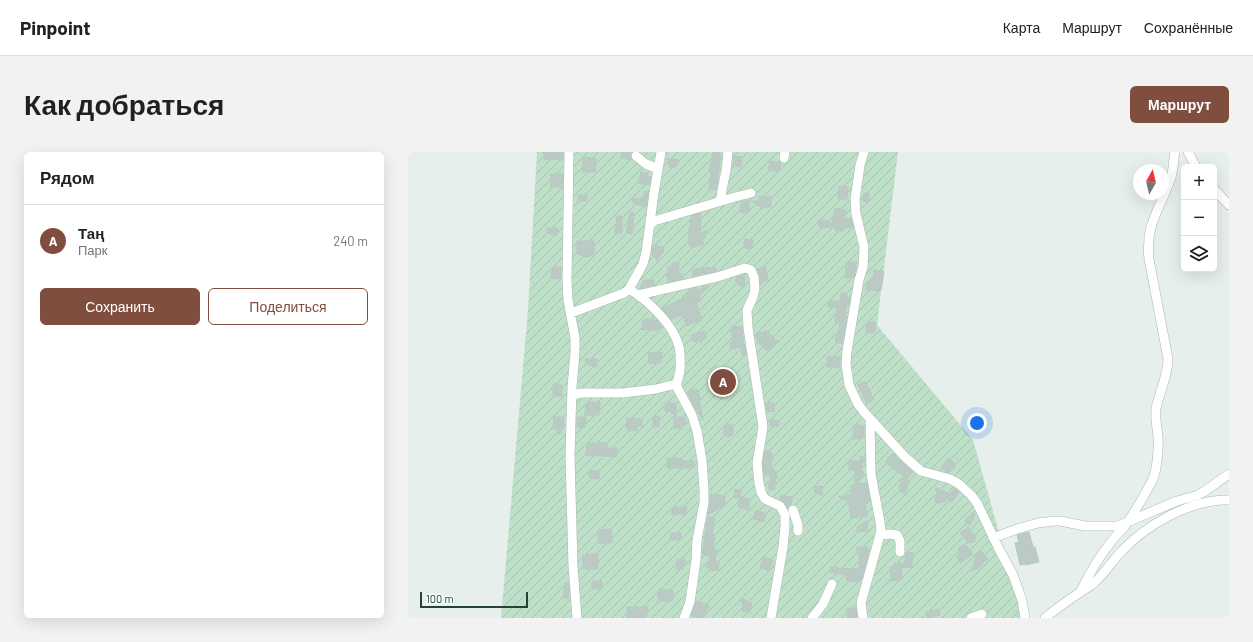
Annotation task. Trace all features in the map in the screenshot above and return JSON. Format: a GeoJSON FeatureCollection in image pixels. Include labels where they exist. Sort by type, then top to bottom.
{"type":"FeatureCollection","features":[{"type":"Feature","properties":{"kind":"street"},"geometry":{"type":"LineString","coordinates":[[569,152],[567,280],[568,300],[575,338],[570,456],[577,618]]}},
{"type":"Feature","properties":{"kind":"street"},"geometry":{"type":"LineString","coordinates":[[571,313],[624,293],[629,289],[643,264],[651,224],[654,193],[661,152]]}},
{"type":"Feature","properties":{"kind":"street"},"geometry":{"type":"LineString","coordinates":[[720,202],[728,152]]}},
{"type":"Feature","properties":{"kind":"street"},"geometry":{"type":"LineString","coordinates":[[864,152],[860,166],[855,200],[856,214],[864,247],[863,267],[859,280],[846,364],[851,391],[858,404],[870,419],[898,450],[921,471],[950,479],[971,495],[977,503],[993,538],[1013,575],[1022,600],[1025,618]]}},
{"type":"Feature","properties":{"kind":"street"},"geometry":{"type":"LineString","coordinates":[[1081,591],[1085,581],[1111,542],[1127,522],[1153,480],[1158,438],[1155,416],[1161,390],[1167,375],[1168,359],[1149,259],[1148,246],[1150,229],[1171,177],[1175,152]]}},
{"type":"Feature","properties":{"kind":"street"},"geometry":{"type":"LineString","coordinates":[[1188,152],[1194,164]]}},
{"type":"Feature","properties":{"kind":"street"},"geometry":{"type":"LineString","coordinates":[[636,156],[646,164],[658,169]]}},
{"type":"Feature","properties":{"kind":"street"},"geometry":{"type":"LineString","coordinates":[[1217,192],[1229,205]]}},
{"type":"Feature","properties":{"kind":"street"},"geometry":{"type":"LineString","coordinates":[[651,224],[654,221],[751,193]]}},
{"type":"Feature","properties":{"kind":"street"},"geometry":{"type":"LineString","coordinates":[[638,295],[717,277],[725,273],[745,268],[751,270],[754,277],[755,288],[747,310],[748,328],[763,427],[757,463],[758,478],[761,492],[765,499],[780,506],[785,515],[785,528],[771,618]]}},
{"type":"Feature","properties":{"kind":"street"},"geometry":{"type":"LineString","coordinates":[[629,289],[653,307],[676,337],[680,351],[680,371],[676,384],[679,394],[692,415],[700,446],[704,483],[704,503],[697,540],[696,560],[690,602],[684,618]]}},
{"type":"Feature","properties":{"kind":"street"},"geometry":{"type":"LineString","coordinates":[[572,396],[582,393],[623,392],[656,389],[676,384]]}},
{"type":"Feature","properties":{"kind":"street"},"geometry":{"type":"LineString","coordinates":[[863,618],[861,603],[880,535],[880,522],[871,474],[870,419]]}},
{"type":"Feature","properties":{"kind":"street"},"geometry":{"type":"LineString","coordinates":[[1193,507],[1202,494],[1229,474]]}},
{"type":"Feature","properties":{"kind":"street"},"geometry":{"type":"LineString","coordinates":[[993,538],[1018,529],[1055,521],[1085,526],[1118,526],[1177,501],[1202,494],[1229,500]]}},
{"type":"Feature","properties":{"kind":"street"},"geometry":{"type":"LineString","coordinates":[[1045,618],[1094,583],[1135,538],[1162,519],[1193,507],[1222,500],[1229,500]]}},
{"type":"Feature","properties":{"kind":"street"},"geometry":{"type":"LineString","coordinates":[[785,528],[798,528],[793,510]]}},
{"type":"Feature","properties":{"kind":"street"},"geometry":{"type":"LineString","coordinates":[[880,535],[897,535],[900,541],[900,552]]}},
{"type":"Feature","properties":{"kind":"street"},"geometry":{"type":"LineString","coordinates":[[812,618],[823,604],[832,584]]}},
{"type":"Feature","properties":{"kind":"street"},"geometry":{"type":"LineString","coordinates":[[971,618],[982,614]]}},
{"type":"Feature","properties":{"kind":"green space"},"geometry":{"type":"Polygon","coordinates":[[[537,152],[898,152],[877,325],[973,440],[1023,618],[501,618],[528,310],[537,152]]]}},
{"type":"Feature","properties":{"kind":"building"},"geometry":{"type":"Polygon","coordinates":[[[542,152],[563,153],[563,160],[544,159],[545,156],[542,152]]]}},
{"type":"Feature","properties":{"kind":"building"},"geometry":{"type":"Polygon","coordinates":[[[621,152],[632,152],[630,155],[631,160],[621,158],[621,152]]]}},
{"type":"Feature","properties":{"kind":"building"},"geometry":{"type":"Polygon","coordinates":[[[713,152],[720,152],[721,155],[716,190],[709,189],[711,172],[709,172],[713,152]]]}},
{"type":"Feature","properties":{"kind":"building"},"geometry":{"type":"Polygon","coordinates":[[[734,156],[741,157],[741,167],[733,165],[734,156]]]}},
{"type":"Feature","properties":{"kind":"building"},"geometry":{"type":"Polygon","coordinates":[[[583,157],[596,158],[596,172],[583,172],[583,157]]]}},
{"type":"Feature","properties":{"kind":"building"},"geometry":{"type":"Polygon","coordinates":[[[666,158],[678,160],[677,166],[674,168],[669,167],[669,163],[666,158]]]}},
{"type":"Feature","properties":{"kind":"building"},"geometry":{"type":"Polygon","coordinates":[[[770,161],[781,163],[779,172],[768,170],[770,161]]]}},
{"type":"Feature","properties":{"kind":"building"},"geometry":{"type":"Polygon","coordinates":[[[641,172],[648,173],[647,176],[651,177],[649,185],[638,183],[641,172]]]}},
{"type":"Feature","properties":{"kind":"building"},"geometry":{"type":"Polygon","coordinates":[[[550,174],[563,174],[562,187],[551,187],[550,174]]]}},
{"type":"Feature","properties":{"kind":"building"},"geometry":{"type":"Polygon","coordinates":[[[839,186],[848,187],[847,199],[838,199],[839,186]]]}},
{"type":"Feature","properties":{"kind":"building"},"geometry":{"type":"Polygon","coordinates":[[[645,191],[648,192],[646,207],[632,202],[633,198],[642,200],[645,191]]]}},
{"type":"Feature","properties":{"kind":"building"},"geometry":{"type":"Polygon","coordinates":[[[864,193],[870,194],[868,201],[865,202],[862,200],[864,193]]]}},
{"type":"Feature","properties":{"kind":"building"},"geometry":{"type":"Polygon","coordinates":[[[578,195],[587,195],[587,201],[578,201],[578,195]]]}},
{"type":"Feature","properties":{"kind":"building"},"geometry":{"type":"Polygon","coordinates":[[[759,196],[771,197],[771,207],[762,208],[751,201],[759,201],[759,196]]]}},
{"type":"Feature","properties":{"kind":"building"},"geometry":{"type":"Polygon","coordinates":[[[749,201],[749,213],[740,212],[741,202],[749,201]]]}},
{"type":"Feature","properties":{"kind":"building"},"geometry":{"type":"Polygon","coordinates":[[[835,208],[846,210],[844,219],[851,218],[853,228],[846,227],[843,231],[835,231],[835,228],[820,227],[819,220],[826,220],[832,224],[835,208]]]}},
{"type":"Feature","properties":{"kind":"building"},"geometry":{"type":"Polygon","coordinates":[[[630,212],[634,213],[632,234],[626,233],[630,212]]]}},
{"type":"Feature","properties":{"kind":"building"},"geometry":{"type":"Polygon","coordinates":[[[701,213],[700,234],[707,230],[705,238],[702,239],[704,244],[691,248],[688,243],[691,216],[701,213]]]}},
{"type":"Feature","properties":{"kind":"building"},"geometry":{"type":"Polygon","coordinates":[[[617,216],[622,216],[622,233],[615,233],[617,216]]]}},
{"type":"Feature","properties":{"kind":"building"},"geometry":{"type":"Polygon","coordinates":[[[546,228],[558,228],[557,235],[550,234],[546,228]]]}},
{"type":"Feature","properties":{"kind":"building"},"geometry":{"type":"Polygon","coordinates":[[[744,239],[753,240],[752,249],[744,248],[744,239]]]}},
{"type":"Feature","properties":{"kind":"building"},"geometry":{"type":"Polygon","coordinates":[[[577,241],[594,241],[594,254],[588,257],[578,254],[577,241]]]}},
{"type":"Feature","properties":{"kind":"building"},"geometry":{"type":"Polygon","coordinates":[[[653,245],[664,247],[663,253],[661,253],[660,257],[658,257],[658,262],[652,254],[653,245]]]}},
{"type":"Feature","properties":{"kind":"building"},"geometry":{"type":"Polygon","coordinates":[[[846,262],[856,262],[856,270],[853,278],[845,278],[846,262]]]}},
{"type":"Feature","properties":{"kind":"building"},"geometry":{"type":"Polygon","coordinates":[[[672,263],[679,263],[678,274],[683,274],[683,279],[669,282],[667,278],[668,267],[672,267],[672,263]]]}},
{"type":"Feature","properties":{"kind":"building"},"geometry":{"type":"Polygon","coordinates":[[[552,267],[561,267],[561,279],[551,278],[552,267]]]}},
{"type":"Feature","properties":{"kind":"building"},"geometry":{"type":"Polygon","coordinates":[[[709,267],[706,269],[714,267],[717,271],[704,274],[704,272],[693,276],[692,270],[709,267]]]}},
{"type":"Feature","properties":{"kind":"building"},"geometry":{"type":"Polygon","coordinates":[[[766,267],[768,281],[763,281],[761,285],[760,276],[757,269],[766,267]]]}},
{"type":"Feature","properties":{"kind":"building"},"geometry":{"type":"Polygon","coordinates":[[[874,270],[884,271],[881,290],[866,290],[868,281],[873,278],[874,270]]]}},
{"type":"Feature","properties":{"kind":"building"},"geometry":{"type":"Polygon","coordinates":[[[744,275],[745,286],[740,286],[736,283],[736,277],[744,275]]]}},
{"type":"Feature","properties":{"kind":"building"},"geometry":{"type":"Polygon","coordinates":[[[644,280],[654,280],[654,285],[640,288],[644,280]]]}},
{"type":"Feature","properties":{"kind":"building"},"geometry":{"type":"Polygon","coordinates":[[[708,285],[709,287],[699,296],[701,300],[696,303],[702,320],[686,326],[683,316],[671,319],[664,311],[663,308],[690,295],[686,295],[694,288],[699,290],[708,285]]]}},
{"type":"Feature","properties":{"kind":"building"},"geometry":{"type":"Polygon","coordinates":[[[841,293],[847,293],[847,297],[850,297],[849,305],[847,304],[845,316],[847,316],[842,344],[835,342],[837,333],[839,332],[840,323],[835,323],[837,308],[828,307],[828,301],[840,301],[841,293]]]}},
{"type":"Feature","properties":{"kind":"building"},"geometry":{"type":"Polygon","coordinates":[[[645,319],[657,320],[661,326],[661,329],[642,330],[643,321],[645,321],[645,319]]]}},
{"type":"Feature","properties":{"kind":"building"},"geometry":{"type":"Polygon","coordinates":[[[866,322],[875,322],[875,333],[866,333],[866,322]]]}},
{"type":"Feature","properties":{"kind":"building"},"geometry":{"type":"Polygon","coordinates":[[[742,326],[742,335],[746,354],[742,355],[741,347],[731,349],[730,343],[733,342],[731,327],[742,326]]]}},
{"type":"Feature","properties":{"kind":"building"},"geometry":{"type":"Polygon","coordinates":[[[766,330],[778,342],[767,351],[756,338],[756,335],[766,330]]]}},
{"type":"Feature","properties":{"kind":"building"},"geometry":{"type":"Polygon","coordinates":[[[704,331],[706,338],[701,343],[698,341],[693,342],[691,335],[704,331]]]}},
{"type":"Feature","properties":{"kind":"building"},"geometry":{"type":"Polygon","coordinates":[[[662,352],[661,363],[649,364],[648,353],[662,352]]]}},
{"type":"Feature","properties":{"kind":"building"},"geometry":{"type":"Polygon","coordinates":[[[827,357],[840,357],[840,367],[827,367],[827,357]]]}},
{"type":"Feature","properties":{"kind":"building"},"geometry":{"type":"Polygon","coordinates":[[[585,359],[597,359],[597,367],[587,364],[585,359]]]}},
{"type":"Feature","properties":{"kind":"building"},"geometry":{"type":"Polygon","coordinates":[[[865,381],[874,400],[867,403],[858,385],[865,381]]]}},
{"type":"Feature","properties":{"kind":"building"},"geometry":{"type":"Polygon","coordinates":[[[553,384],[562,385],[562,396],[553,396],[553,384]]]}},
{"type":"Feature","properties":{"kind":"building"},"geometry":{"type":"Polygon","coordinates":[[[697,389],[700,398],[703,420],[687,392],[697,389]]]}},
{"type":"Feature","properties":{"kind":"building"},"geometry":{"type":"Polygon","coordinates":[[[586,402],[600,402],[599,415],[585,415],[586,402]]]}},
{"type":"Feature","properties":{"kind":"building"},"geometry":{"type":"Polygon","coordinates":[[[767,402],[775,404],[774,412],[766,410],[767,402]]]}},
{"type":"Feature","properties":{"kind":"building"},"geometry":{"type":"Polygon","coordinates":[[[665,403],[676,403],[676,416],[669,411],[665,411],[665,403]]]}},
{"type":"Feature","properties":{"kind":"building"},"geometry":{"type":"Polygon","coordinates":[[[654,416],[660,417],[659,427],[652,427],[654,416]]]}},
{"type":"Feature","properties":{"kind":"building"},"geometry":{"type":"Polygon","coordinates":[[[554,417],[564,417],[563,429],[559,435],[557,430],[553,429],[554,417]]]}},
{"type":"Feature","properties":{"kind":"building"},"geometry":{"type":"Polygon","coordinates":[[[577,417],[586,417],[585,427],[577,427],[577,417]]]}},
{"type":"Feature","properties":{"kind":"building"},"geometry":{"type":"Polygon","coordinates":[[[674,417],[685,417],[685,425],[680,425],[680,428],[674,428],[674,417]]]}},
{"type":"Feature","properties":{"kind":"building"},"geometry":{"type":"Polygon","coordinates":[[[627,418],[642,419],[642,426],[637,426],[637,430],[635,431],[628,430],[626,428],[627,418]]]}},
{"type":"Feature","properties":{"kind":"building"},"geometry":{"type":"Polygon","coordinates":[[[771,419],[779,421],[778,427],[770,426],[771,419]]]}},
{"type":"Feature","properties":{"kind":"building"},"geometry":{"type":"Polygon","coordinates":[[[854,424],[864,426],[864,438],[861,437],[861,439],[853,439],[854,424]]]}},
{"type":"Feature","properties":{"kind":"building"},"geometry":{"type":"Polygon","coordinates":[[[724,425],[733,425],[733,434],[731,436],[728,437],[724,434],[724,425]]]}},
{"type":"Feature","properties":{"kind":"building"},"geometry":{"type":"Polygon","coordinates":[[[587,443],[607,443],[607,448],[617,448],[617,457],[586,455],[587,443]]]}},
{"type":"Feature","properties":{"kind":"building"},"geometry":{"type":"Polygon","coordinates":[[[765,451],[772,453],[771,466],[774,471],[777,472],[776,475],[778,478],[776,477],[774,490],[768,488],[771,475],[764,474],[763,463],[765,451]]]}},
{"type":"Feature","properties":{"kind":"building"},"geometry":{"type":"Polygon","coordinates":[[[893,453],[913,472],[907,479],[909,482],[905,493],[899,491],[903,476],[885,462],[893,453]]]}},
{"type":"Feature","properties":{"kind":"building"},"geometry":{"type":"Polygon","coordinates":[[[861,456],[865,457],[865,462],[862,462],[862,471],[864,473],[857,484],[867,483],[870,502],[865,502],[867,516],[851,518],[849,501],[838,497],[852,494],[851,485],[855,485],[855,471],[849,470],[849,461],[860,461],[861,456]]]}},
{"type":"Feature","properties":{"kind":"building"},"geometry":{"type":"Polygon","coordinates":[[[667,458],[681,458],[681,461],[694,461],[694,468],[667,468],[667,458]]]}},
{"type":"Feature","properties":{"kind":"building"},"geometry":{"type":"Polygon","coordinates":[[[949,458],[955,464],[953,466],[955,467],[950,472],[947,472],[941,468],[949,458]]]}},
{"type":"Feature","properties":{"kind":"building"},"geometry":{"type":"Polygon","coordinates":[[[589,471],[599,471],[599,479],[590,478],[589,471]]]}},
{"type":"Feature","properties":{"kind":"building"},"geometry":{"type":"Polygon","coordinates":[[[814,486],[822,486],[822,496],[818,493],[814,493],[814,486]]]}},
{"type":"Feature","properties":{"kind":"building"},"geometry":{"type":"Polygon","coordinates":[[[936,488],[950,494],[954,488],[959,492],[952,502],[946,498],[945,502],[938,503],[935,499],[938,492],[935,490],[936,488]]]}},
{"type":"Feature","properties":{"kind":"building"},"geometry":{"type":"Polygon","coordinates":[[[735,489],[741,490],[740,498],[734,498],[735,489]]]}},
{"type":"Feature","properties":{"kind":"building"},"geometry":{"type":"Polygon","coordinates":[[[710,494],[725,496],[724,507],[721,507],[708,515],[710,504],[710,494]]]}},
{"type":"Feature","properties":{"kind":"building"},"geometry":{"type":"Polygon","coordinates":[[[781,495],[793,497],[788,508],[780,499],[781,495]]]}},
{"type":"Feature","properties":{"kind":"building"},"geometry":{"type":"Polygon","coordinates":[[[741,497],[749,499],[749,510],[738,507],[741,497]]]}},
{"type":"Feature","properties":{"kind":"building"},"geometry":{"type":"Polygon","coordinates":[[[672,507],[687,507],[686,514],[672,514],[672,507]]]}},
{"type":"Feature","properties":{"kind":"building"},"geometry":{"type":"Polygon","coordinates":[[[756,510],[766,514],[764,522],[753,519],[756,510]]]}},
{"type":"Feature","properties":{"kind":"building"},"geometry":{"type":"Polygon","coordinates":[[[974,511],[973,520],[969,525],[965,521],[974,511]]]}},
{"type":"Feature","properties":{"kind":"building"},"geometry":{"type":"Polygon","coordinates":[[[708,517],[715,518],[712,534],[715,534],[713,547],[719,552],[716,554],[715,561],[719,562],[718,570],[712,571],[710,568],[707,568],[710,556],[702,554],[708,517]]]}},
{"type":"Feature","properties":{"kind":"building"},"geometry":{"type":"Polygon","coordinates":[[[867,521],[868,531],[857,532],[857,527],[867,521]]]}},
{"type":"Feature","properties":{"kind":"building"},"geometry":{"type":"Polygon","coordinates":[[[968,527],[976,537],[974,542],[969,543],[960,533],[968,527]]]}},
{"type":"Feature","properties":{"kind":"building"},"geometry":{"type":"Polygon","coordinates":[[[611,529],[612,543],[598,543],[598,530],[611,529]]]}},
{"type":"Feature","properties":{"kind":"building"},"geometry":{"type":"Polygon","coordinates":[[[1029,532],[1039,562],[1020,565],[1015,543],[1019,542],[1017,535],[1029,532]]]}},
{"type":"Feature","properties":{"kind":"building"},"geometry":{"type":"Polygon","coordinates":[[[671,533],[681,533],[681,540],[670,540],[671,533]]]}},
{"type":"Feature","properties":{"kind":"building"},"geometry":{"type":"Polygon","coordinates":[[[965,544],[973,554],[960,563],[956,556],[960,554],[958,549],[965,544]]]}},
{"type":"Feature","properties":{"kind":"building"},"geometry":{"type":"Polygon","coordinates":[[[857,547],[868,547],[868,556],[861,581],[846,581],[846,575],[830,572],[830,567],[859,569],[859,554],[857,554],[857,547]]]}},
{"type":"Feature","properties":{"kind":"building"},"geometry":{"type":"Polygon","coordinates":[[[981,551],[988,559],[976,570],[975,569],[972,571],[976,555],[981,551]]]}},
{"type":"Feature","properties":{"kind":"building"},"geometry":{"type":"Polygon","coordinates":[[[906,552],[913,553],[912,568],[901,567],[902,580],[891,581],[890,567],[894,566],[894,563],[905,563],[906,552]]]}},
{"type":"Feature","properties":{"kind":"building"},"geometry":{"type":"Polygon","coordinates":[[[598,554],[598,569],[583,569],[583,555],[598,554]]]}},
{"type":"Feature","properties":{"kind":"building"},"geometry":{"type":"Polygon","coordinates":[[[763,557],[773,560],[769,571],[760,567],[763,557]]]}},
{"type":"Feature","properties":{"kind":"building"},"geometry":{"type":"Polygon","coordinates":[[[677,559],[685,560],[683,569],[676,569],[677,559]]]}},
{"type":"Feature","properties":{"kind":"building"},"geometry":{"type":"Polygon","coordinates":[[[592,581],[602,581],[602,589],[592,589],[592,581]]]}},
{"type":"Feature","properties":{"kind":"building"},"geometry":{"type":"Polygon","coordinates":[[[564,583],[568,583],[569,598],[564,598],[564,583]]]}},
{"type":"Feature","properties":{"kind":"building"},"geometry":{"type":"Polygon","coordinates":[[[658,590],[673,590],[673,601],[658,601],[658,590]]]}},
{"type":"Feature","properties":{"kind":"building"},"geometry":{"type":"Polygon","coordinates":[[[740,598],[752,603],[750,613],[742,611],[743,605],[740,598]]]}},
{"type":"Feature","properties":{"kind":"building"},"geometry":{"type":"Polygon","coordinates":[[[696,601],[709,605],[704,618],[691,615],[696,601]]]}},
{"type":"Feature","properties":{"kind":"building"},"geometry":{"type":"Polygon","coordinates":[[[627,607],[648,607],[646,618],[627,618],[627,607]]]}},
{"type":"Feature","properties":{"kind":"building"},"geometry":{"type":"Polygon","coordinates":[[[847,608],[856,608],[857,618],[848,618],[847,608]]]}},
{"type":"Feature","properties":{"kind":"building"},"geometry":{"type":"Polygon","coordinates":[[[939,609],[940,615],[928,618],[926,612],[939,609]]]}},
{"type":"Feature","properties":{"kind":"place","name":"Таң"},"geometry":{"type":"Point","coordinates":[723,382]}}]}
